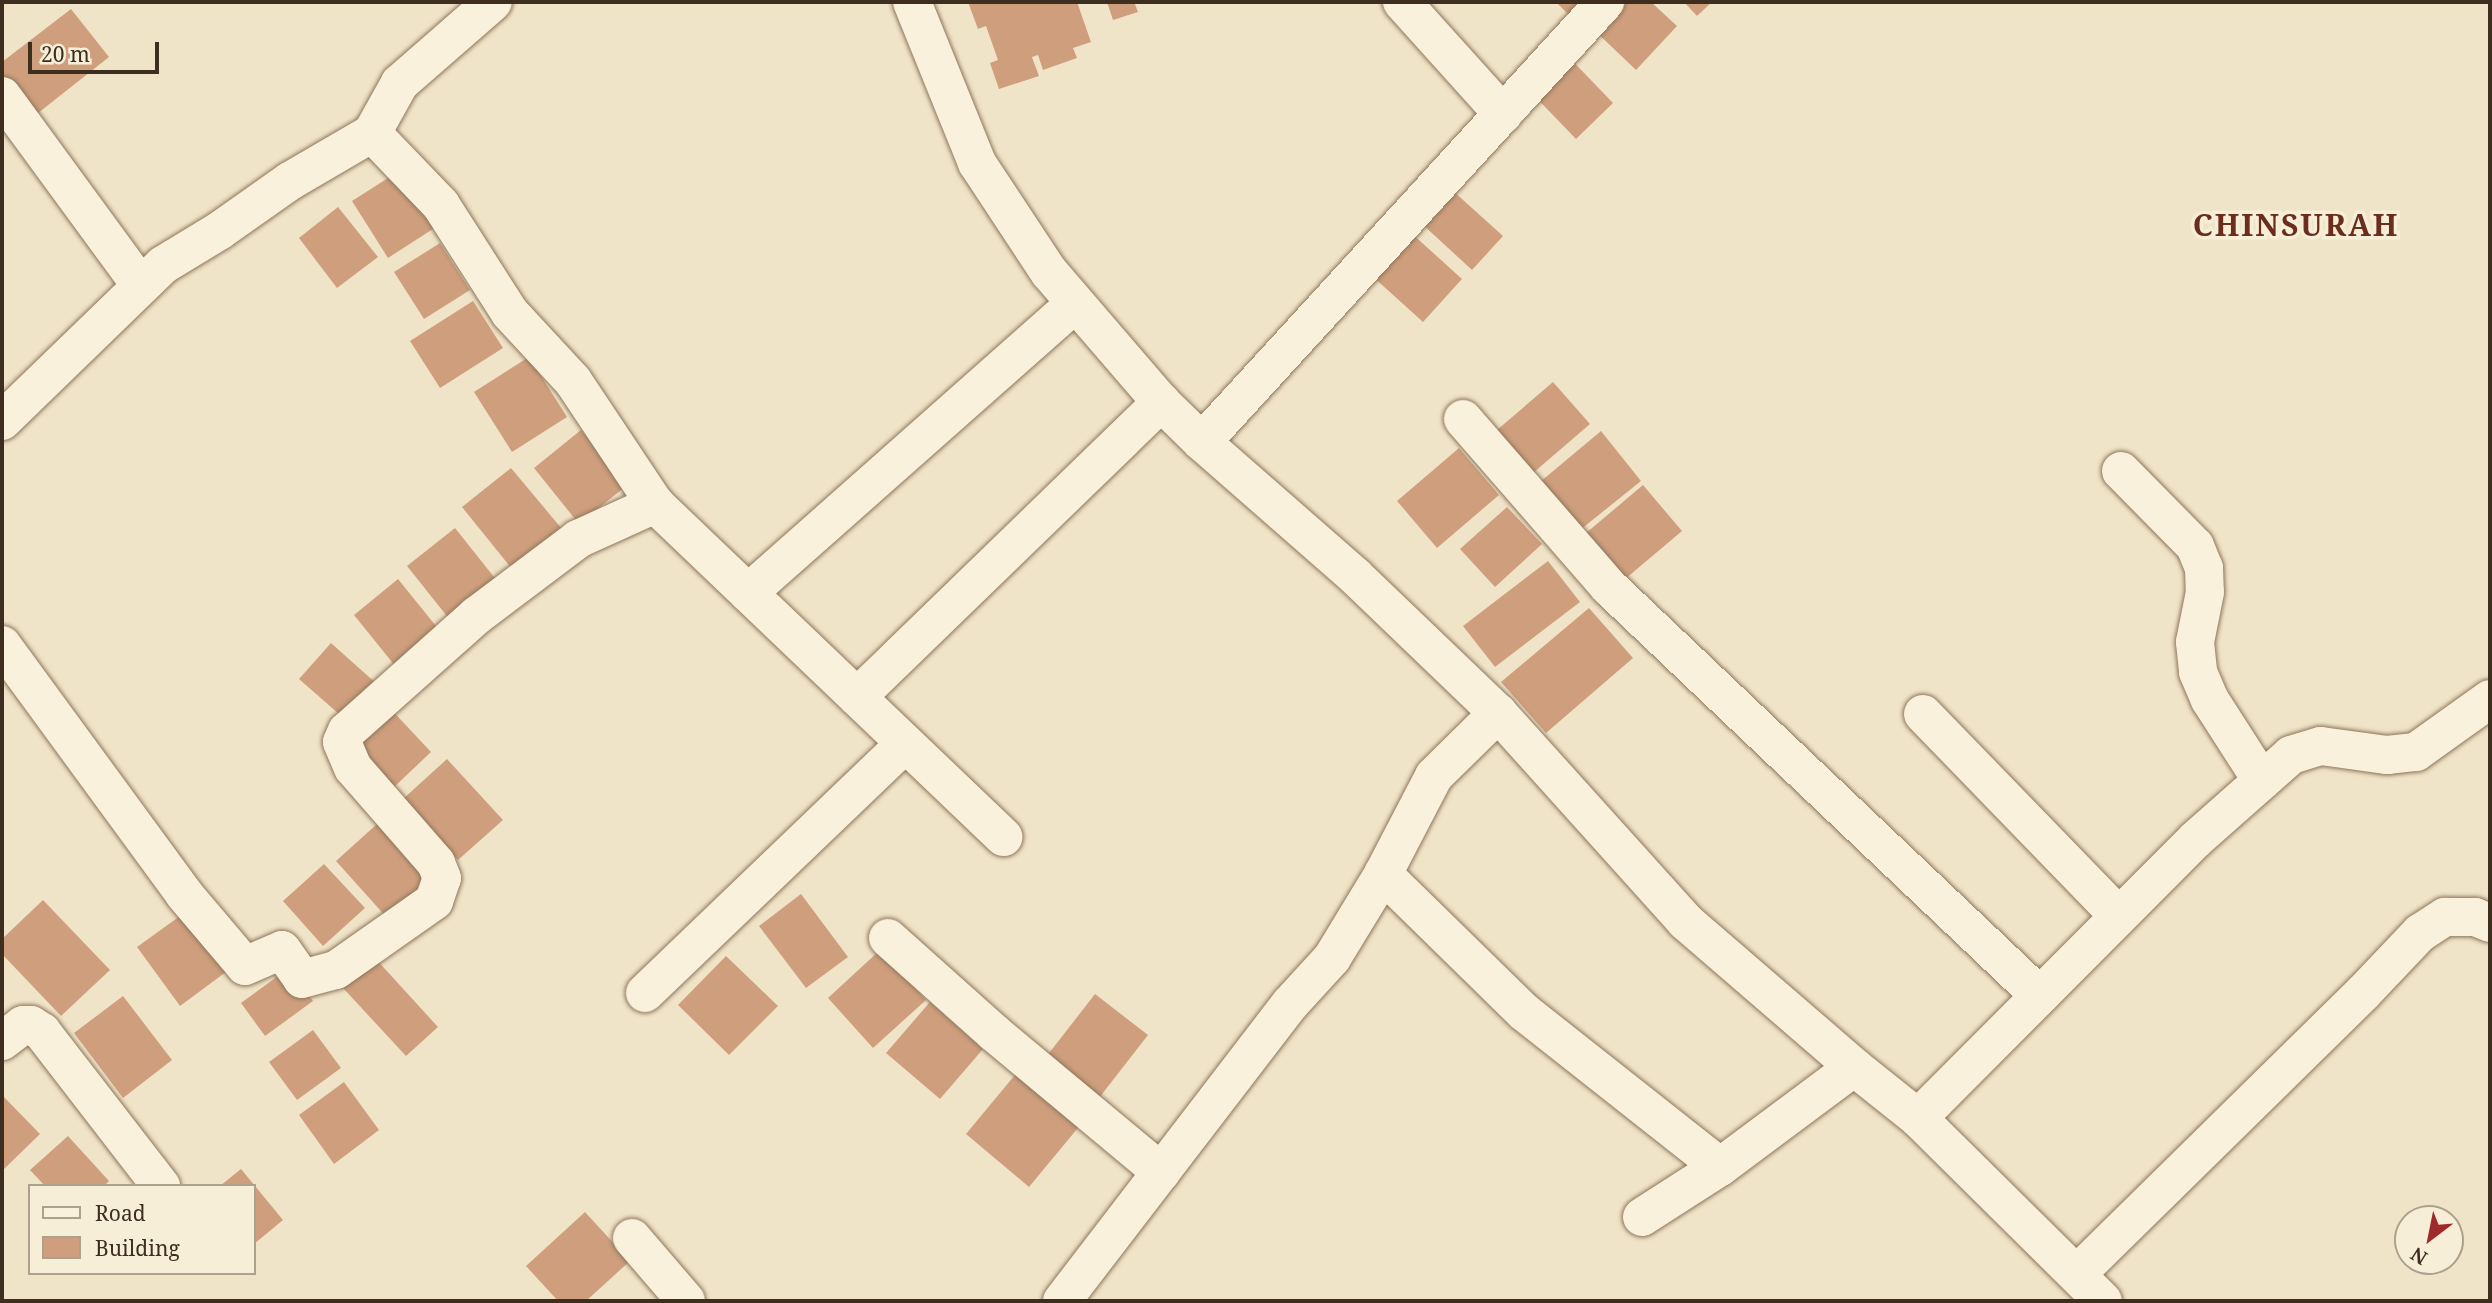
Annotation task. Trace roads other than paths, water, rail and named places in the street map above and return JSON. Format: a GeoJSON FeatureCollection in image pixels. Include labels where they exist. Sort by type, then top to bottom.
{"type":"FeatureCollection","features":[{"type":"Feature","properties":{"kind":"street"},"geometry":{"type":"LineString","coordinates":[[2,421],[163,265],[219,231],[290,181],[372,133],[400,83],[493,2]]}},
{"type":"Feature","properties":{"kind":"street"},"geometry":{"type":"LineString","coordinates":[[912,2],[977,163],[1049,272],[1161,402],[1202,442],[1355,576],[1498,713],[1685,920],[1854,1067],[1919,1118],[2104,1301]]}},
{"type":"Feature","properties":{"kind":"street"},"geometry":{"type":"LineString","coordinates":[[1402,2],[1503,114]]}},
{"type":"Feature","properties":{"kind":"street"},"geometry":{"type":"LineString","coordinates":[[1202,442],[1605,2]]}},
{"type":"Feature","properties":{"kind":"street"},"geometry":{"type":"LineString","coordinates":[[2,96],[141,286]]}},
{"type":"Feature","properties":{"kind":"street"},"geometry":{"type":"LineString","coordinates":[[372,133],[442,205],[510,313],[573,381],[655,504],[1003,837]]}},
{"type":"Feature","properties":{"kind":"street"},"geometry":{"type":"LineString","coordinates":[[748,593],[1076,304]]}},
{"type":"Feature","properties":{"kind":"street"},"geometry":{"type":"LineString","coordinates":[[857,697],[1161,402]]}},
{"type":"Feature","properties":{"kind":"street"},"geometry":{"type":"LineString","coordinates":[[1463,419],[1609,587],[2040,996]]}},
{"type":"Feature","properties":{"kind":"street"},"geometry":{"type":"LineString","coordinates":[[2121,471],[2195,546],[2204,568],[2205,592],[2195,642],[2198,672],[2210,700],[2262,781]]}},
{"type":"Feature","properties":{"kind":"street"},"geometry":{"type":"LineString","coordinates":[[2,645],[184,894],[245,966],[282,950],[302,979],[336,970],[434,901],[440,891],[442,878],[436,863],[353,768],[342,742],[347,731],[476,616],[578,539],[655,504]]}},
{"type":"Feature","properties":{"kind":"street"},"geometry":{"type":"LineString","coordinates":[[1919,1118],[2195,840],[2291,755],[2321,746],[2387,755],[2416,752],[2490,699]]}},
{"type":"Feature","properties":{"kind":"street"},"geometry":{"type":"LineString","coordinates":[[1062,1301],[1290,1004],[1332,958],[1383,874],[1434,776],[1498,713]]}},
{"type":"Feature","properties":{"kind":"street"},"geometry":{"type":"LineString","coordinates":[[1923,714],[2119,916]]}},
{"type":"Feature","properties":{"kind":"street"},"geometry":{"type":"LineString","coordinates":[[645,993],[905,744]]}},
{"type":"Feature","properties":{"kind":"street"},"geometry":{"type":"LineString","coordinates":[[1383,874],[1524,1012],[1720,1167]]}},
{"type":"Feature","properties":{"kind":"street"},"geometry":{"type":"LineString","coordinates":[[2077,1274],[2363,993],[2420,933],[2445,917],[2476,916],[2490,923]]}},
{"type":"Feature","properties":{"kind":"street"},"geometry":{"type":"LineString","coordinates":[[888,938],[993,1032],[1161,1172]]}},
{"type":"Feature","properties":{"kind":"street"},"geometry":{"type":"LineString","coordinates":[[2,1041],[23,1026],[32,1025],[42,1032],[159,1184]]}},
{"type":"Feature","properties":{"kind":"street"},"geometry":{"type":"LineString","coordinates":[[1642,1217],[1720,1167],[1854,1067]]}},
{"type":"Feature","properties":{"kind":"street"},"geometry":{"type":"LineString","coordinates":[[632,1238],[686,1301]]}},
{"type":"Feature","properties":{"kind":"district","name":"CHINSURAH"},"geometry":{"type":"Point","coordinates":[2296,225]}}]}
